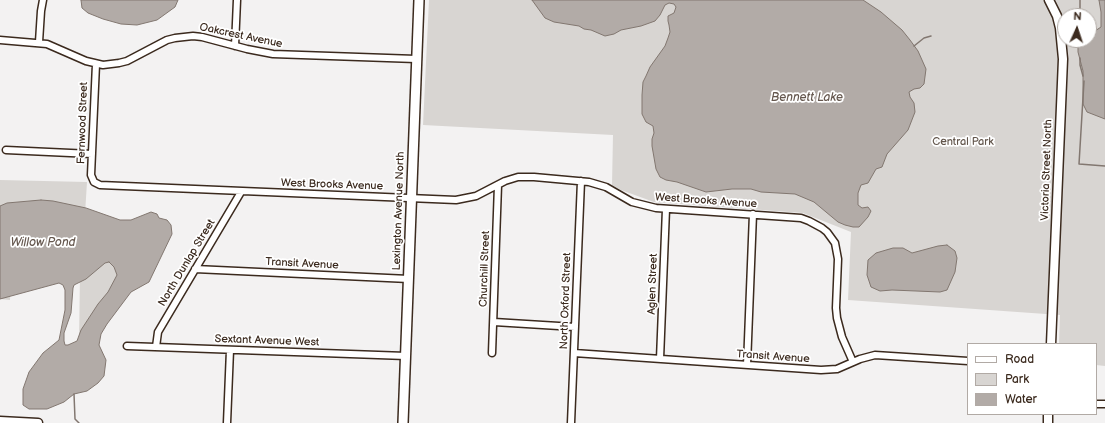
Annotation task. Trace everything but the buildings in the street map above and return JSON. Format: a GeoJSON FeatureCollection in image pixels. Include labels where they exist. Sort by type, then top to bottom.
{"type":"FeatureCollection","features":[{"type":"Feature","properties":{"kind":"main road","name":"Lexington Avenue North"},"geometry":{"type":"LineString","coordinates":[[403,423],[419,0]]}},
{"type":"Feature","properties":{"kind":"street"},"geometry":{"type":"LineString","coordinates":[[39,42],[43,0]]}},
{"type":"Feature","properties":{"kind":"street"},"geometry":{"type":"LineString","coordinates":[[235,46],[237,0]]}},
{"type":"Feature","properties":{"kind":"street","name":"Victoria Street North"},"geometry":{"type":"LineString","coordinates":[[1049,0],[1057,16],[1060,28],[1063,59],[1051,343]]}},
{"type":"Feature","properties":{"kind":"street","name":"Oakcrest Avenue"},"geometry":{"type":"LineString","coordinates":[[0,40],[39,42],[56,46],[86,61],[96,64],[111,64],[127,61],[167,40],[184,36],[202,37],[273,54],[416,59]]}},
{"type":"Feature","properties":{"kind":"street","name":"Fernwood Street"},"geometry":{"type":"LineString","coordinates":[[94,182],[91,175],[96,64]]}},
{"type":"Feature","properties":{"kind":"street"},"geometry":{"type":"LineString","coordinates":[[6,150],[92,154]]}},
{"type":"Feature","properties":{"kind":"street","name":"West Brooks Avenue"},"geometry":{"type":"LineString","coordinates":[[94,182],[100,185],[241,192],[462,200],[476,196],[505,181],[524,177],[581,180],[606,187],[638,204],[666,209],[801,218],[822,228],[832,237],[837,250],[837,318],[840,333],[853,362]]}},
{"type":"Feature","properties":{"kind":"street","name":"North Oxford Street"},"geometry":{"type":"LineString","coordinates":[[571,423],[581,180]]}},
{"type":"Feature","properties":{"kind":"street","name":"Churchill Street"},"geometry":{"type":"LineString","coordinates":[[492,353],[498,185]]}},
{"type":"Feature","properties":{"kind":"street","name":"North Dunlap Street"},"geometry":{"type":"LineString","coordinates":[[156,347],[158,332],[241,192]]}},
{"type":"Feature","properties":{"kind":"street","name":"Aglen Street"},"geometry":{"type":"LineString","coordinates":[[660,359],[666,209]]}},
{"type":"Feature","properties":{"kind":"street"},"geometry":{"type":"LineString","coordinates":[[747,365],[753,214]]}},
{"type":"Feature","properties":{"kind":"street","name":"Transit Avenue"},"geometry":{"type":"LineString","coordinates":[[195,269],[409,279]]}},
{"type":"Feature","properties":{"kind":"street"},"geometry":{"type":"LineString","coordinates":[[494,322],[575,327]]}},
{"type":"Feature","properties":{"kind":"street","name":"Sextant Avenue West"},"geometry":{"type":"LineString","coordinates":[[127,346],[406,356]]}},
{"type":"Feature","properties":{"kind":"street"},"geometry":{"type":"LineString","coordinates":[[227,423],[230,350]]}},
{"type":"Feature","properties":{"kind":"street","name":"Transit Avenue"},"geometry":{"type":"LineString","coordinates":[[574,353],[830,370],[837,369],[867,357],[879,355],[967,361]]}},
{"type":"Feature","properties":{"kind":"street"},"geometry":{"type":"LineString","coordinates":[[1,422],[38,423]]}},
{"type":"Feature","properties":{"kind":"green space","name":"Central Park"},"geometry":{"type":"Polygon","coordinates":[[[429,0],[1105,0],[1105,366],[1097,365],[1097,343],[1059,343],[1060,315],[848,300],[851,232],[803,213],[654,202],[621,190],[612,185],[613,135],[423,125],[429,0]]]}},
{"type":"Feature","properties":{"kind":"green space"},"geometry":{"type":"Polygon","coordinates":[[[0,180],[87,182],[84,230],[145,234],[79,342],[80,274],[11,272],[10,300],[0,299],[0,180]]]}},
{"type":"Feature","properties":{"kind":"water"},"geometry":{"type":"Polygon","coordinates":[[[81,0],[178,0],[175,7],[157,20],[137,25],[121,24],[88,13],[82,8],[81,0]]]}},
{"type":"Feature","properties":{"kind":"water","name":"Bennett Lake"},"geometry":{"type":"Polygon","coordinates":[[[532,0],[863,0],[881,12],[902,30],[918,51],[926,69],[924,84],[920,88],[909,92],[914,103],[915,112],[908,130],[887,154],[882,167],[876,169],[868,183],[861,185],[858,193],[858,205],[862,208],[868,207],[871,211],[859,227],[853,227],[838,222],[814,202],[795,194],[761,192],[751,189],[732,189],[706,192],[660,177],[656,169],[652,146],[654,133],[653,126],[646,122],[642,114],[643,82],[650,67],[665,46],[670,32],[668,16],[674,13],[676,7],[674,4],[669,3],[665,5],[655,21],[605,36],[579,26],[554,22],[545,18],[532,0]]]}},
{"type":"Feature","properties":{"kind":"water"},"geometry":{"type":"Polygon","coordinates":[[[1099,0],[1105,0],[1105,119],[1087,112],[1083,104],[1083,71],[1078,52],[1078,48],[1097,48],[1097,30],[1101,27],[1099,0]]]}},
{"type":"Feature","properties":{"kind":"water","name":"Willow Pond"},"geometry":{"type":"Polygon","coordinates":[[[41,200],[53,201],[86,208],[120,220],[131,220],[151,212],[157,214],[159,218],[167,220],[171,225],[172,234],[149,282],[131,292],[101,334],[99,345],[106,360],[104,376],[98,383],[87,391],[74,394],[64,402],[47,409],[29,409],[23,405],[23,389],[29,372],[43,353],[59,340],[65,310],[65,290],[63,285],[59,283],[0,299],[0,206],[7,203],[41,200]],[[109,262],[105,263],[86,279],[74,285],[71,313],[64,333],[65,345],[77,341],[81,330],[98,304],[108,292],[117,275],[114,267],[109,262]]]}},
{"type":"Feature","properties":{"kind":"water"},"geometry":{"type":"Polygon","coordinates":[[[947,245],[955,251],[957,258],[955,272],[947,290],[940,292],[880,291],[871,287],[867,275],[868,260],[876,253],[893,248],[903,248],[912,253],[947,245]]]}},
{"type":"Feature","properties":{"kind":"waterway"},"geometry":{"type":"LineString","coordinates":[[1080,0],[1080,8]]}},
{"type":"Feature","properties":{"kind":"waterway"},"geometry":{"type":"LineString","coordinates":[[914,46],[924,38],[931,36]]}},
{"type":"Feature","properties":{"kind":"waterway"},"geometry":{"type":"LineString","coordinates":[[1080,58],[1083,76]]}},
{"type":"Feature","properties":{"kind":"waterway"},"geometry":{"type":"LineString","coordinates":[[1084,81],[1079,164],[1105,166]]}},
{"type":"Feature","properties":{"kind":"waterway"},"geometry":{"type":"LineString","coordinates":[[74,394],[75,419],[79,423]]}}]}
